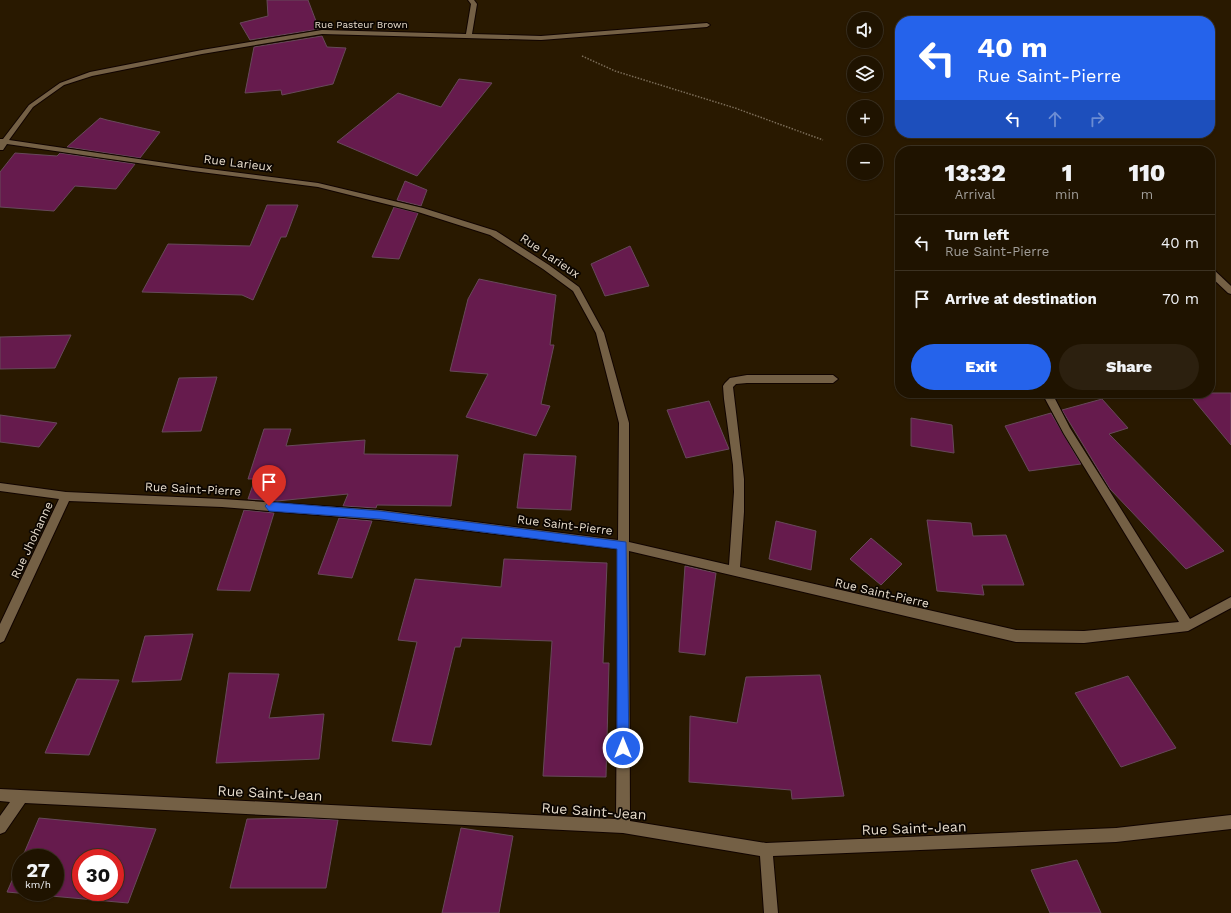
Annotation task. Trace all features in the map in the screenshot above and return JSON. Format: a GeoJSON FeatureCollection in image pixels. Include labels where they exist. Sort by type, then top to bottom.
{"type":"FeatureCollection","features":[{"type":"Feature","properties":{"kind":"street"},"geometry":{"type":"LineString","coordinates":[[469,36],[474,4],[471,0]]}},
{"type":"Feature","properties":{"kind":"street","name":"Rue Pasteur Brown"},"geometry":{"type":"LineString","coordinates":[[2,143],[31,106],[62,84],[90,74],[202,52],[322,32],[541,38],[707,25]]}},
{"type":"Feature","properties":{"kind":"street","name":"Rue Larieux"},"geometry":{"type":"LineString","coordinates":[[2,143],[318,185],[420,210],[493,233],[546,267],[576,289],[600,333],[624,423],[622,545],[623,826]]}},
{"type":"Feature","properties":{"kind":"street"},"geometry":{"type":"LineString","coordinates":[[1215,275],[1231,291]]}},
{"type":"Feature","properties":{"kind":"street"},"geometry":{"type":"LineString","coordinates":[[734,571],[739,492],[736,442],[729,404],[728,386],[734,381],[746,379],[833,379]]}},
{"type":"Feature","properties":{"kind":"street"},"geometry":{"type":"LineString","coordinates":[[1050,398],[1067,431],[1188,626]]}},
{"type":"Feature","properties":{"kind":"street","name":"Rue Saint-Pierre"},"geometry":{"type":"LineString","coordinates":[[0,487],[66,496],[222,503],[380,515],[622,545],[1016,636],[1084,636],[1188,626],[1231,602]]}},
{"type":"Feature","properties":{"kind":"street","name":"Rue Jhohanne"},"geometry":{"type":"LineString","coordinates":[[0,637],[66,496]]}},
{"type":"Feature","properties":{"kind":"street","name":"Rue Saint-Jean"},"geometry":{"type":"LineString","coordinates":[[0,795],[623,826],[766,850],[1116,835],[1231,822]]}},
{"type":"Feature","properties":{"kind":"street"},"geometry":{"type":"LineString","coordinates":[[0,827],[20,797]]}},
{"type":"Feature","properties":{"kind":"street"},"geometry":{"type":"LineString","coordinates":[[766,850],[771,913]]}},
{"type":"Feature","properties":{"kind":"path"},"geometry":{"type":"LineString","coordinates":[[581,56],[615,71],[735,108],[823,140]]}},
{"type":"Feature","properties":{"kind":"building"},"geometry":{"type":"Polygon","coordinates":[[[267,0],[308,0],[319,29],[250,40],[240,23],[268,16],[267,0]]]}},
{"type":"Feature","properties":{"kind":"building"},"geometry":{"type":"Polygon","coordinates":[[[322,36],[327,47],[346,48],[333,84],[282,95],[281,90],[245,93],[254,47],[322,36]]]}},
{"type":"Feature","properties":{"kind":"building"},"geometry":{"type":"Polygon","coordinates":[[[459,79],[492,83],[417,176],[337,142],[398,93],[441,107],[459,79]]]}},
{"type":"Feature","properties":{"kind":"building"},"geometry":{"type":"Polygon","coordinates":[[[100,118],[160,132],[140,158],[67,147],[100,118]]]}},
{"type":"Feature","properties":{"kind":"building"},"geometry":{"type":"Polygon","coordinates":[[[15,153],[57,156],[60,153],[135,164],[116,189],[75,186],[54,211],[0,207],[0,172],[15,153]]]}},
{"type":"Feature","properties":{"kind":"building"},"geometry":{"type":"Polygon","coordinates":[[[405,181],[427,190],[421,206],[397,200],[405,181]]]}},
{"type":"Feature","properties":{"kind":"building"},"geometry":{"type":"Polygon","coordinates":[[[267,205],[298,205],[286,237],[281,237],[253,300],[242,295],[142,292],[168,244],[250,246],[267,205]]]}},
{"type":"Feature","properties":{"kind":"building"},"geometry":{"type":"Polygon","coordinates":[[[394,207],[418,213],[399,259],[372,257],[394,207]]]}},
{"type":"Feature","properties":{"kind":"building"},"geometry":{"type":"Polygon","coordinates":[[[630,246],[649,286],[605,296],[591,264],[630,246]]]}},
{"type":"Feature","properties":{"kind":"building"},"geometry":{"type":"Polygon","coordinates":[[[479,279],[556,295],[550,345],[554,345],[541,404],[550,406],[536,436],[466,417],[488,374],[450,371],[468,299],[479,279]]]}},
{"type":"Feature","properties":{"kind":"building"},"geometry":{"type":"Polygon","coordinates":[[[71,335],[55,368],[0,369],[0,337],[71,335]]]}},
{"type":"Feature","properties":{"kind":"building"},"geometry":{"type":"Polygon","coordinates":[[[217,377],[201,431],[162,432],[179,378],[217,377]]]}},
{"type":"Feature","properties":{"kind":"building"},"geometry":{"type":"Polygon","coordinates":[[[1215,393],[1231,393],[1231,445],[1192,398],[1215,398],[1215,393]]]}},
{"type":"Feature","properties":{"kind":"building"},"geometry":{"type":"Polygon","coordinates":[[[1102,399],[1128,428],[1109,434],[1224,551],[1186,569],[1110,489],[1062,410],[1102,399]]]}},
{"type":"Feature","properties":{"kind":"building"},"geometry":{"type":"Polygon","coordinates":[[[709,401],[729,449],[686,458],[667,410],[709,401]]]}},
{"type":"Feature","properties":{"kind":"building"},"geometry":{"type":"Polygon","coordinates":[[[1051,413],[1081,464],[1029,471],[1005,426],[1051,413]]]}},
{"type":"Feature","properties":{"kind":"building"},"geometry":{"type":"Polygon","coordinates":[[[0,415],[57,423],[39,447],[0,442],[0,415]]]}},
{"type":"Feature","properties":{"kind":"building"},"geometry":{"type":"Polygon","coordinates":[[[911,418],[952,425],[954,453],[911,446],[911,418]]]}},
{"type":"Feature","properties":{"kind":"building"},"geometry":{"type":"Polygon","coordinates":[[[264,429],[291,429],[286,446],[365,440],[364,454],[458,455],[451,506],[377,505],[376,508],[343,506],[348,494],[277,501],[248,499],[255,479],[248,479],[264,429]]]}},
{"type":"Feature","properties":{"kind":"building"},"geometry":{"type":"Polygon","coordinates":[[[524,454],[576,456],[571,510],[517,508],[524,454]]]}},
{"type":"Feature","properties":{"kind":"building"},"geometry":{"type":"Polygon","coordinates":[[[244,510],[274,513],[250,591],[217,590],[244,510]]]}},
{"type":"Feature","properties":{"kind":"building"},"geometry":{"type":"Polygon","coordinates":[[[339,518],[372,521],[352,578],[318,574],[339,518]]]}},
{"type":"Feature","properties":{"kind":"building"},"geometry":{"type":"Polygon","coordinates":[[[927,520],[971,523],[973,536],[1006,535],[1024,585],[982,585],[984,595],[937,591],[927,520]]]}},
{"type":"Feature","properties":{"kind":"building"},"geometry":{"type":"Polygon","coordinates":[[[776,521],[816,531],[811,570],[769,559],[776,521]]]}},
{"type":"Feature","properties":{"kind":"building"},"geometry":{"type":"Polygon","coordinates":[[[871,538],[902,564],[881,585],[850,559],[871,538]]]}},
{"type":"Feature","properties":{"kind":"building"},"geometry":{"type":"Polygon","coordinates":[[[504,559],[607,563],[603,663],[609,663],[606,777],[543,776],[552,641],[462,638],[460,647],[455,647],[431,745],[392,741],[417,642],[398,640],[415,579],[501,587],[504,559]]]}},
{"type":"Feature","properties":{"kind":"building"},"geometry":{"type":"Polygon","coordinates":[[[685,566],[716,573],[705,655],[679,652],[685,566]]]}},
{"type":"Feature","properties":{"kind":"building"},"geometry":{"type":"Polygon","coordinates":[[[193,634],[181,680],[132,682],[145,636],[193,634]]]}},
{"type":"Feature","properties":{"kind":"building"},"geometry":{"type":"Polygon","coordinates":[[[229,673],[279,674],[269,718],[324,714],[319,759],[216,763],[229,673]]]}},
{"type":"Feature","properties":{"kind":"building"},"geometry":{"type":"Polygon","coordinates":[[[820,675],[844,796],[792,799],[791,790],[689,782],[690,716],[737,723],[746,677],[820,675]]]}},
{"type":"Feature","properties":{"kind":"building"},"geometry":{"type":"Polygon","coordinates":[[[1128,676],[1176,748],[1121,767],[1075,693],[1128,676]]]}},
{"type":"Feature","properties":{"kind":"building"},"geometry":{"type":"Polygon","coordinates":[[[77,679],[119,680],[89,755],[45,753],[77,679]]]}},
{"type":"Feature","properties":{"kind":"building"},"geometry":{"type":"Polygon","coordinates":[[[39,818],[156,829],[128,903],[106,901],[124,901],[124,849],[72,849],[72,898],[64,897],[64,849],[26,849],[39,818]]]}},
{"type":"Feature","properties":{"kind":"building"},"geometry":{"type":"Polygon","coordinates":[[[302,818],[338,820],[326,888],[230,888],[247,819],[302,818]]]}},
{"type":"Feature","properties":{"kind":"building"},"geometry":{"type":"Polygon","coordinates":[[[461,828],[513,836],[499,913],[442,913],[461,828]]]}},
{"type":"Feature","properties":{"kind":"building"},"geometry":{"type":"Polygon","coordinates":[[[1077,860],[1101,913],[1050,913],[1031,870],[1077,860]]]}},
{"type":"Feature","properties":{"kind":"building"},"geometry":{"type":"Polygon","coordinates":[[[12,881],[12,892],[7,892],[12,881]]]}},
{"type":"Feature","properties":{"kind":"route"},"geometry":{"type":"LineString","coordinates":[[269,506],[380,515],[622,545],[623,748]]}}]}
